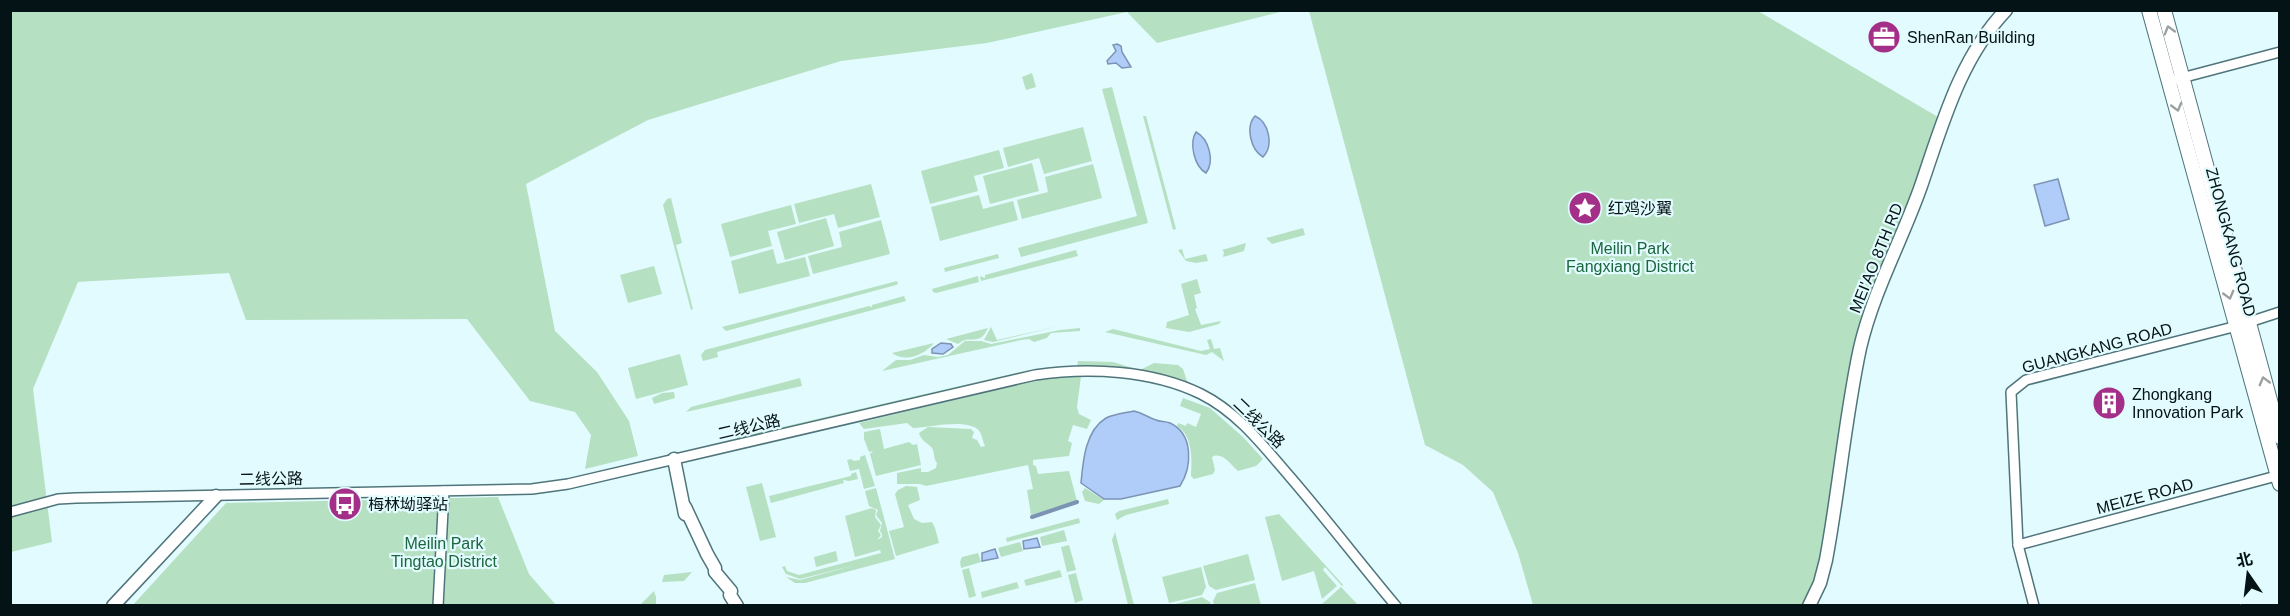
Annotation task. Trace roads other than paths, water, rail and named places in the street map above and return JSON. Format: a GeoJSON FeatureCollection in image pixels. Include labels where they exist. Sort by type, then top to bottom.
{"type":"FeatureCollection","features":[{"type":"Feature","properties":{"kind":"main road","name":"ZHONGKANG ROAD"},"geometry":{"type":"LineString","coordinates":[[2150,10],[2176,79],[2243,324],[2279,478]]}},
{"type":"Feature","properties":{"kind":"main road","name":"ZHONGKANG ROAD"},"geometry":{"type":"LineString","coordinates":[[2164,10],[2176,79]]}},
{"type":"Feature","properties":{"kind":"main road","name":"ZHONGKANG ROAD"},"geometry":{"type":"LineString","coordinates":[[2243,324],[2280,437]]}},
{"type":"Feature","properties":{"kind":"street","name":"MEI'AO 8TH RD"},"geometry":{"type":"LineString","coordinates":[[1809,606],[1820,583],[1826,560],[1860,348],[1874,302],[1911,214],[1955,89],[1970,60],[2006,10]]}},
{"type":"Feature","properties":{"kind":"street"},"geometry":{"type":"LineString","coordinates":[[2176,79],[2280,52]]}},
{"type":"Feature","properties":{"kind":"street","name":"GUANGKANG ROAD"},"geometry":{"type":"LineString","coordinates":[[2034,606],[2018,545],[2011,392],[2026,381],[2243,324],[2280,312]]}},
{"type":"Feature","properties":{"kind":"street","name":"二线公路"},"geometry":{"type":"LineString","coordinates":[[10,512],[58,499],[444,491],[568,484],[1052,373],[1085,370],[1160,380],[1182,386],[1223,408],[1243,424],[1313,504],[1396,606]]}},
{"type":"Feature","properties":{"kind":"street"},"geometry":{"type":"LineString","coordinates":[[674,459],[685,507],[706,554],[716,568],[715,572],[722,583],[735,592],[744,606]]}},
{"type":"Feature","properties":{"kind":"street","name":"MEIZE ROAD"},"geometry":{"type":"LineString","coordinates":[[2018,545],[2279,478]]}},
{"type":"Feature","properties":{"kind":"street"},"geometry":{"type":"LineString","coordinates":[[438,606],[444,491]]}},
{"type":"Feature","properties":{"kind":"street"},"geometry":{"type":"LineString","coordinates":[[113,606],[216,496]]}},
{"type":"Feature","properties":{"kind":"street"},"geometry":{"type":"LineString","coordinates":[[728,587],[730,596],[737,606]]}},
{"type":"Feature","properties":{"kind":"water"},"geometry":{"type":"Polygon","coordinates":[[[1113,45],[1121,46],[1131,67],[1122,68],[1116,63],[1108,64],[1107,61],[1116,51],[1113,45]]]}},
{"type":"Feature","properties":{"kind":"water"},"geometry":{"type":"Polygon","coordinates":[[[1255,116],[1264,123],[1267,129],[1269,141],[1263,157],[1255,149],[1251,138],[1250,126],[1255,116]]]}},
{"type":"Feature","properties":{"kind":"water"},"geometry":{"type":"Polygon","coordinates":[[[1196,132],[1201,135],[1209,151],[1210,163],[1206,173],[1198,165],[1194,154],[1193,142],[1196,132]]]}},
{"type":"Feature","properties":{"kind":"water"},"geometry":{"type":"Polygon","coordinates":[[[2058,179],[2069,219],[2045,226],[2034,185],[2058,179]]]}},
{"type":"Feature","properties":{"kind":"water"},"geometry":{"type":"Polygon","coordinates":[[[941,343],[951,344],[953,347],[943,354],[932,353],[932,349],[941,343]]]}},
{"type":"Feature","properties":{"kind":"water"},"geometry":{"type":"Polygon","coordinates":[[[1134,411],[1178,428],[1187,443],[1187,470],[1180,486],[1121,499],[1104,499],[1081,483],[1089,438],[1106,418],[1134,411]]]}},
{"type":"Feature","properties":{"kind":"water"},"geometry":{"type":"Polygon","coordinates":[[[1037,538],[1040,547],[1024,549],[1023,541],[1037,538]]]}},
{"type":"Feature","properties":{"kind":"water"},"geometry":{"type":"Polygon","coordinates":[[[995,549],[998,558],[982,561],[982,553],[995,549]]]}},
{"type":"Feature","properties":{"kind":"waterway"},"geometry":{"type":"LineString","coordinates":[[1032,517],[1077,502]]}},
{"type":"Feature","properties":{"kind":"place","name":"ShenRan Building"},"geometry":{"type":"Point","coordinates":[1884,37]}},
{"type":"Feature","properties":{"kind":"place","name":"红鸡沙翼"},"geometry":{"type":"Point","coordinates":[1585,208]}},
{"type":"Feature","properties":{"kind":"place","name":"Zhongkang Innovation Park"},"geometry":{"type":"Point","coordinates":[2109,403]}},
{"type":"Feature","properties":{"kind":"place","name":"梅林坳驿站"},"geometry":{"type":"Point","coordinates":[345,504]}},
{"type":"Feature","properties":{"kind":"park label","name":"Meilin Park Fangxiang District"},"geometry":{"type":"Point","coordinates":[1630,257]}},
{"type":"Feature","properties":{"kind":"park label","name":"Meilin Park Tingtao District"},"geometry":{"type":"Point","coordinates":[444,552]}}]}
